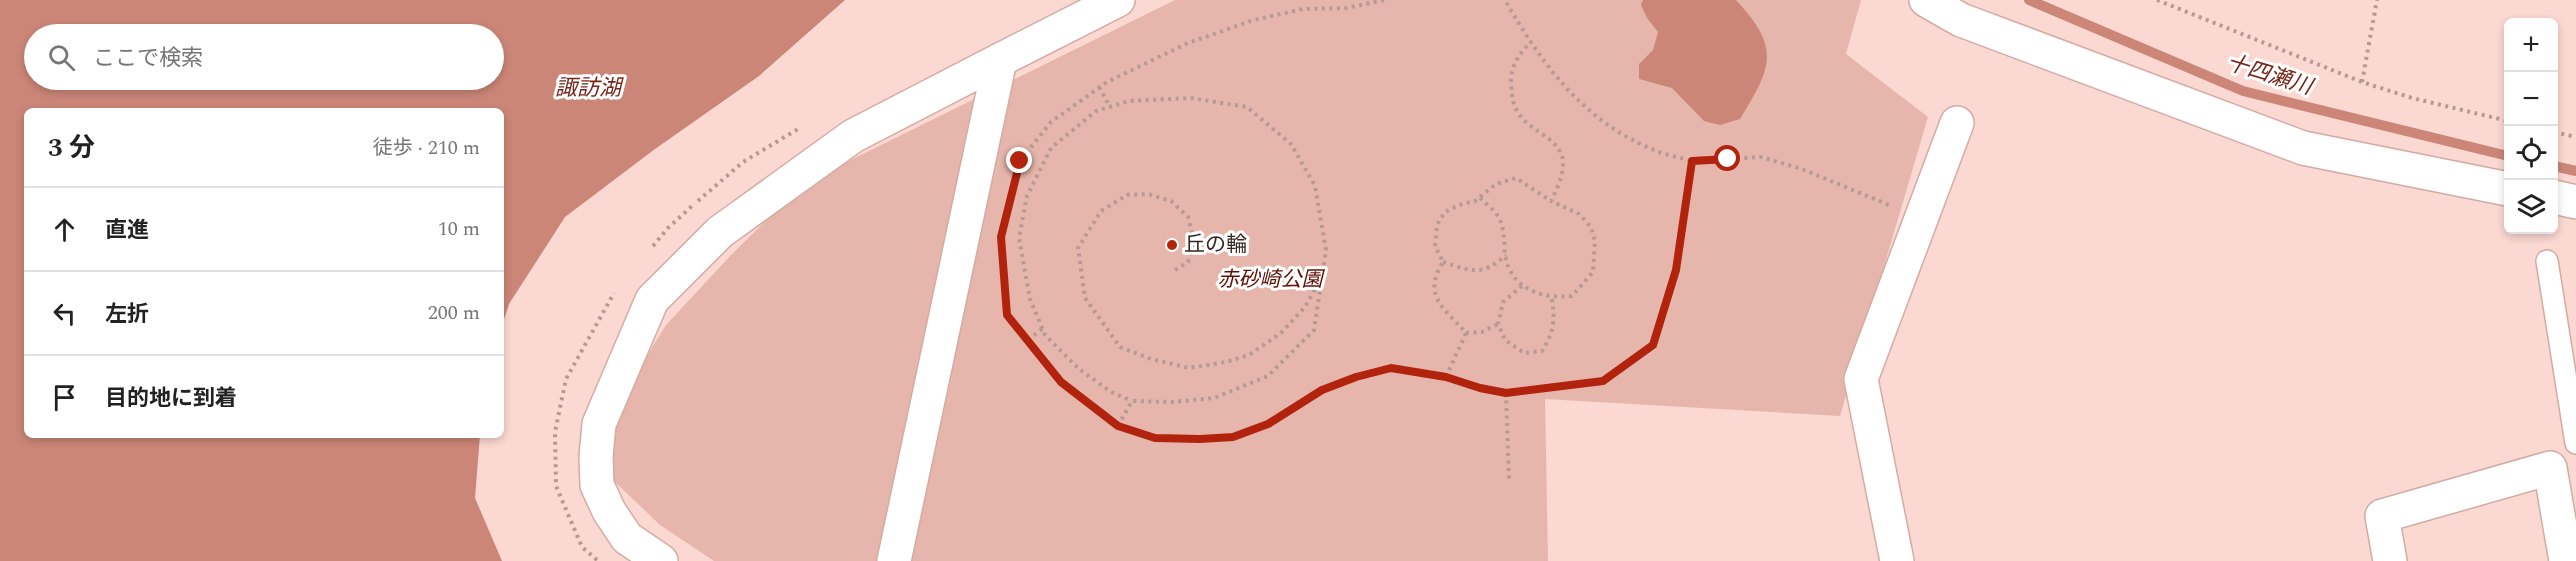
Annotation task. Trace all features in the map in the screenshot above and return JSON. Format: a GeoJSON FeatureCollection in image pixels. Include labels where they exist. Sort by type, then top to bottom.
{"type":"FeatureCollection","features":[{"type":"Feature","properties":{"kind":"street"},"geometry":{"type":"LineString","coordinates":[[661,561],[627,538],[609,511],[597,485],[596,457],[599,424],[652,300],[720,232],[853,136],[1118,0]]}},
{"type":"Feature","properties":{"kind":"street"},"geometry":{"type":"LineString","coordinates":[[1926,0],[1961,20],[2303,148],[2504,188]]}},
{"type":"Feature","properties":{"kind":"street"},"geometry":{"type":"LineString","coordinates":[[894,561],[1000,60]]}},
{"type":"Feature","properties":{"kind":"street"},"geometry":{"type":"LineString","coordinates":[[1897,561],[1861,379],[1957,123]]}},
{"type":"Feature","properties":{"kind":"street"},"geometry":{"type":"LineString","coordinates":[[2558,198],[2576,202]]}},
{"type":"Feature","properties":{"kind":"street"},"geometry":{"type":"LineString","coordinates":[[2390,561],[2382,516],[2550,468],[2566,561]]}},
{"type":"Feature","properties":{"kind":"lane"},"geometry":{"type":"LineString","coordinates":[[2547,261],[2576,443]]}},
{"type":"Feature","properties":{"kind":"path"},"geometry":{"type":"LineString","coordinates":[[1385,0],[1346,8],[1303,9],[1254,20],[1188,44],[1100,87],[1051,122],[1020,161],[1001,237],[1007,315],[1061,382],[1118,426],[1155,438],[1233,437],[1268,424],[1322,390],[1356,377],[1391,368],[1446,377],[1480,388],[1506,393],[1603,381],[1653,345],[1676,270],[1692,161]]}},
{"type":"Feature","properties":{"kind":"path"},"geometry":{"type":"LineString","coordinates":[[1505,0],[1544,62],[1575,100],[1603,123],[1652,149],[1692,161],[1761,157],[1802,169],[1922,219]]}},
{"type":"Feature","properties":{"kind":"path"},"geometry":{"type":"LineString","coordinates":[[2157,0],[2362,82],[2412,98],[2504,120]]}},
{"type":"Feature","properties":{"kind":"path"},"geometry":{"type":"LineString","coordinates":[[2362,82],[2377,0]]}},
{"type":"Feature","properties":{"kind":"path"},"geometry":{"type":"LineString","coordinates":[[1531,42],[1518,55],[1511,76],[1512,100],[1519,116],[1555,144],[1563,159],[1561,176],[1551,201]]}},
{"type":"Feature","properties":{"kind":"path"},"geometry":{"type":"LineString","coordinates":[[1100,87],[1110,107]]}},
{"type":"Feature","properties":{"kind":"path"},"geometry":{"type":"LineString","coordinates":[[1191,98],[1247,107],[1291,144],[1316,186],[1326,250],[1322,277],[1314,330],[1268,376],[1214,398],[1172,402],[1132,401],[1111,392],[1079,369],[1045,335],[1030,299],[1019,237],[1027,196],[1051,148],[1096,111],[1129,101],[1191,98]]}},
{"type":"Feature","properties":{"kind":"path"},"geometry":{"type":"LineString","coordinates":[[2558,133],[2576,137]]}},
{"type":"Feature","properties":{"kind":"path"},"geometry":{"type":"LineString","coordinates":[[1443,262],[1436,246],[1437,225],[1445,212],[1480,198],[1496,184],[1516,178],[1551,201],[1580,214],[1591,227],[1595,241],[1593,272],[1572,296],[1539,295],[1522,286],[1511,273],[1506,255],[1504,232],[1499,218],[1480,198]]}},
{"type":"Feature","properties":{"kind":"path"},"geometry":{"type":"LineString","coordinates":[[1175,270],[1188,262],[1194,242],[1188,217],[1171,201],[1148,194],[1127,195],[1101,211],[1078,248],[1085,298],[1120,347],[1151,359],[1189,368],[1249,355],[1281,333],[1305,307],[1322,277]]}},
{"type":"Feature","properties":{"kind":"path"},"geometry":{"type":"LineString","coordinates":[[1443,262],[1480,271],[1494,266],[1506,255]]}},
{"type":"Feature","properties":{"kind":"path"},"geometry":{"type":"LineString","coordinates":[[1443,262],[1436,274],[1435,295],[1446,315],[1466,333],[1482,332],[1498,324]]}},
{"type":"Feature","properties":{"kind":"path"},"geometry":{"type":"LineString","coordinates":[[1522,286],[1503,302],[1498,324],[1505,340],[1524,353],[1542,351],[1552,334],[1555,314],[1551,296]]}},
{"type":"Feature","properties":{"kind":"path"},"geometry":{"type":"LineString","coordinates":[[1028,340],[1043,328]]}},
{"type":"Feature","properties":{"kind":"path"},"geometry":{"type":"LineString","coordinates":[[1446,377],[1466,333]]}},
{"type":"Feature","properties":{"kind":"path"},"geometry":{"type":"LineString","coordinates":[[1506,393],[1509,479]]}},
{"type":"Feature","properties":{"kind":"path"},"geometry":{"type":"LineString","coordinates":[[1118,426],[1132,401]]}},
{"type":"Feature","properties":{"kind":"green space","name":"赤砂崎公園"},"geometry":{"type":"Polygon","coordinates":[[[1175,0],[1861,0],[1846,54],[1928,117],[1840,416],[1545,399],[1548,561],[714,561],[660,525],[613,480],[611,435],[624,393],[666,325],[732,254],[804,183],[1175,0]]]}},
{"type":"Feature","properties":{"kind":"water","name":"諏訪湖"},"geometry":{"type":"Polygon","coordinates":[[[0,0],[845,0],[759,76],[655,149],[565,217],[509,304],[504,320],[504,108],[24,108],[24,438],[480,438],[475,498],[502,561],[0,561],[0,0]]]}},
{"type":"Feature","properties":{"kind":"water"},"geometry":{"type":"Polygon","coordinates":[[[1643,0],[1736,0],[1750,17],[1760,32],[1767,58],[1759,85],[1740,119],[1720,125],[1704,121],[1672,88],[1639,79],[1639,64],[1653,50],[1658,32],[1647,18],[1641,5],[1643,0]]]}},
{"type":"Feature","properties":{"kind":"waterway","name":"十四瀬川"},"geometry":{"type":"LineString","coordinates":[[2029,0],[2243,91],[2504,155]]}},
{"type":"Feature","properties":{"kind":"waterway","name":"十四瀬川"},"geometry":{"type":"LineString","coordinates":[[2558,167],[2576,171]]}},
{"type":"Feature","properties":{"kind":"place","name":"丘の輪"},"geometry":{"type":"Point","coordinates":[1172,245]}},
{"type":"Feature","properties":{"kind":"route"},"geometry":{"type":"LineString","coordinates":[[1020,161],[1001,237],[1007,315],[1061,382],[1118,426],[1155,438],[1200,439],[1233,437],[1268,424],[1322,390],[1356,377],[1391,368],[1460,380],[1480,388],[1506,393],[1603,381],[1653,345],[1676,270],[1692,161],[1728,159]]}}]}
